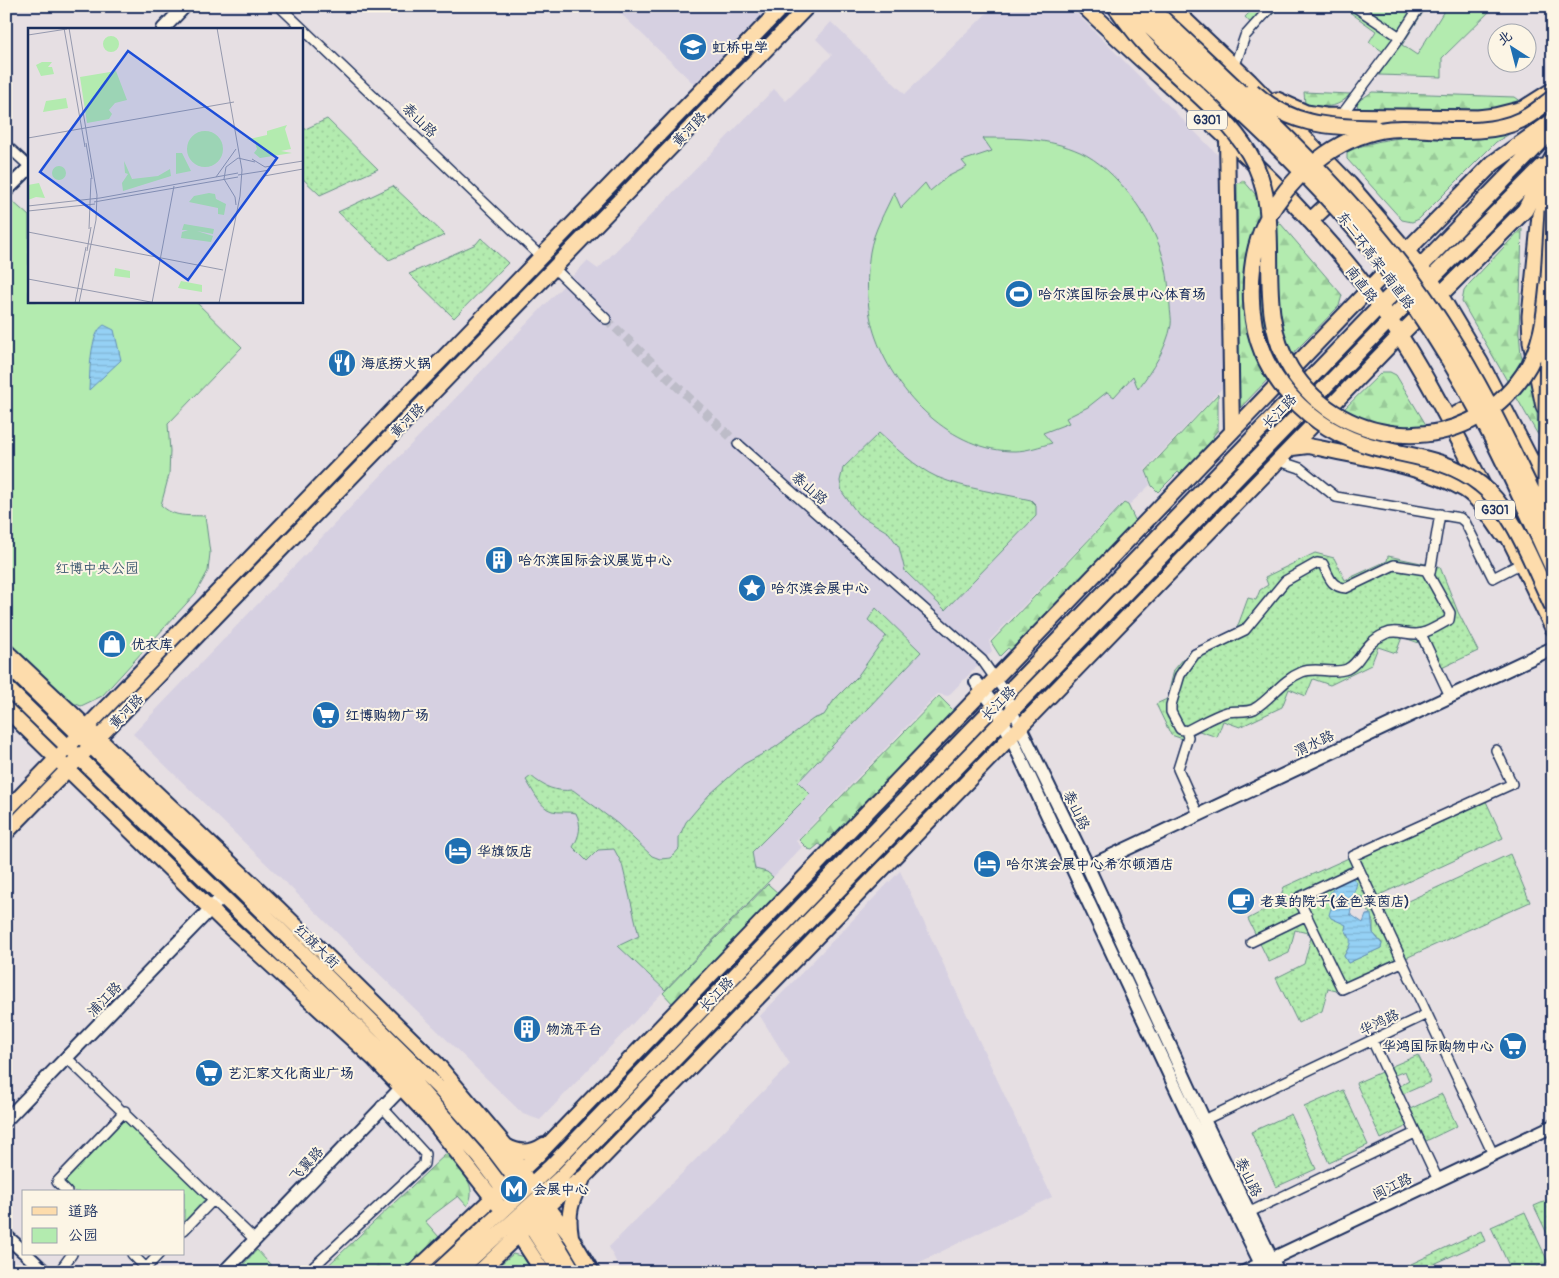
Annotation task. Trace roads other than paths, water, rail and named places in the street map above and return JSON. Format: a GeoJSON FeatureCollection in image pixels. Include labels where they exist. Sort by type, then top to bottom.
{"type":"FeatureCollection","features":[{"type":"Feature","properties":{"kind":"highway","name":"南直路"},"geometry":{"type":"LineString","coordinates":[[1084,6],[1154,73],[1252,158],[1310,221],[1368,290],[1400,335],[1448,419],[1553,628]]}},
{"type":"Feature","properties":{"kind":"highway"},"geometry":{"type":"LineString","coordinates":[[1115,6],[1154,73]]}},
{"type":"Feature","properties":{"kind":"highway"},"geometry":{"type":"LineString","coordinates":[[1115,6],[1145,44],[1226,122],[1250,155],[1262,178],[1268,204],[1271,238],[1270,295],[1276,336],[1290,368],[1303,387],[1336,416],[1368,429],[1402,435],[1444,431],[1481,415],[1506,396],[1530,364],[1541,335],[1548,284]]}},
{"type":"Feature","properties":{"kind":"highway","name":"东二环高架-南直路"},"geometry":{"type":"LineString","coordinates":[[1128,6],[1295,165],[1339,211],[1374,254],[1460,380],[1492,439],[1553,568]]}},
{"type":"Feature","properties":{"kind":"highway","name":"东二环高架-南直路"},"geometry":{"type":"LineString","coordinates":[[1149,6],[1257,109],[1350,202],[1414,282],[1470,371],[1504,433],[1553,536]]}},
{"type":"Feature","properties":{"kind":"highway"},"geometry":{"type":"LineString","coordinates":[[1156,6],[1196,31]]}},
{"type":"Feature","properties":{"kind":"highway"},"geometry":{"type":"LineString","coordinates":[[1156,6],[1188,32],[1267,104],[1286,114],[1315,124],[1332,127],[1428,129]]}},
{"type":"Feature","properties":{"kind":"highway"},"geometry":{"type":"LineString","coordinates":[[1170,6],[1250,82],[1349,184],[1431,280],[1496,392],[1553,502]]}},
{"type":"Feature","properties":{"kind":"highway"},"geometry":{"type":"LineString","coordinates":[[1250,82],[1288,106],[1306,113],[1340,117],[1478,118],[1495,116],[1523,109],[1553,90]]}},
{"type":"Feature","properties":{"kind":"highway"},"geometry":{"type":"LineString","coordinates":[[1553,98],[1522,120],[1510,124],[1481,129],[1389,129],[1353,140],[1327,152],[1312,163],[1287,189],[1270,212],[1255,255],[1251,299],[1258,341],[1266,362],[1287,394],[1299,406],[1324,424],[1357,442],[1443,463],[1467,474],[1482,485],[1505,513],[1553,607]]}},
{"type":"Feature","properties":{"kind":"highway"},"geometry":{"type":"LineString","coordinates":[[1368,290],[1493,163],[1553,121]]}},
{"type":"Feature","properties":{"kind":"highway","name":"长江路"},"geometry":{"type":"LineString","coordinates":[[1380,306],[1420,267],[1553,128]]}},
{"type":"Feature","properties":{"kind":"highway"},"geometry":{"type":"LineString","coordinates":[[1400,335],[1525,210],[1553,157]]}},
{"type":"Feature","properties":{"kind":"highway","name":"长江路"},"geometry":{"type":"LineString","coordinates":[[1390,320],[1553,157]]}},
{"type":"Feature","properties":{"kind":"highway"},"geometry":{"type":"LineString","coordinates":[[1553,182],[1540,215],[1537,233],[1530,333],[1553,458]]}},
{"type":"Feature","properties":{"kind":"highway"},"geometry":{"type":"LineString","coordinates":[[1310,221],[1349,184]]}},
{"type":"Feature","properties":{"kind":"highway"},"geometry":{"type":"LineString","coordinates":[[1553,211],[1548,284],[1546,488],[1553,514]]}},
{"type":"Feature","properties":{"kind":"highway"},"geometry":{"type":"LineString","coordinates":[[1448,419],[1496,392]]}},
{"type":"Feature","properties":{"kind":"main road"},"geometry":{"type":"LineString","coordinates":[[164,28],[184,6]]}},
{"type":"Feature","properties":{"kind":"main road","name":"黄河路"},"geometry":{"type":"LineString","coordinates":[[6,811],[783,6]]}},
{"type":"Feature","properties":{"kind":"main road","name":"黄河路"},"geometry":{"type":"LineString","coordinates":[[6,833],[808,6]]}},
{"type":"Feature","properties":{"kind":"main road"},"geometry":{"type":"LineString","coordinates":[[1227,138],[1232,432]]}},
{"type":"Feature","properties":{"kind":"main road"},"geometry":{"type":"LineString","coordinates":[[6,191],[28,168]]}},
{"type":"Feature","properties":{"kind":"main road"},"geometry":{"type":"LineString","coordinates":[[414,1272],[472,1219],[554,1137],[980,686],[996,677],[1368,290]]}},
{"type":"Feature","properties":{"kind":"main road","name":"长江路"},"geometry":{"type":"LineString","coordinates":[[531,1201],[995,705],[1380,306]]}},
{"type":"Feature","properties":{"kind":"main road","name":"长江路"},"geometry":{"type":"LineString","coordinates":[[437,1272],[506,1217],[531,1201],[559,1179],[1390,320]]}},
{"type":"Feature","properties":{"kind":"main road"},"geometry":{"type":"LineString","coordinates":[[571,1237],[568,1221],[569,1208],[584,1177],[1400,335]]}},
{"type":"Feature","properties":{"kind":"main road"},"geometry":{"type":"LineString","coordinates":[[1292,448],[1308,446],[1416,471],[1465,491],[1488,514],[1522,563]]}},
{"type":"Feature","properties":{"kind":"main road","name":"渭水路"},"geometry":{"type":"LineString","coordinates":[[1088,867],[1553,648]]}},
{"type":"Feature","properties":{"kind":"main road","name":"红旗大街"},"geometry":{"type":"LineString","coordinates":[[6,651],[439,1088],[518,1174]]}},
{"type":"Feature","properties":{"kind":"main road","name":"红旗大街"},"geometry":{"type":"LineString","coordinates":[[6,664],[83,730]]}},
{"type":"Feature","properties":{"kind":"main road","name":"泰山路"},"geometry":{"type":"LineString","coordinates":[[980,686],[995,705],[1008,715],[1198,1134],[1268,1268]]}},
{"type":"Feature","properties":{"kind":"main road","name":"红旗大街"},"geometry":{"type":"LineString","coordinates":[[6,687],[222,897],[468,1144],[498,1193],[506,1217],[543,1272]]}},
{"type":"Feature","properties":{"kind":"main road","name":"红旗大街"},"geometry":{"type":"LineString","coordinates":[[6,709],[211,909],[373,1058],[406,1083],[475,1175],[498,1193],[531,1201],[571,1237],[592,1272]]}},
{"type":"Feature","properties":{"kind":"main road","name":"泰山路"},"geometry":{"type":"LineString","coordinates":[[1016,732],[1088,867],[1204,1120],[1250,1212],[1268,1268]]}},
{"type":"Feature","properties":{"kind":"main road","name":"红旗大街"},"geometry":{"type":"LineString","coordinates":[[95,742],[278,908],[423,1050],[506,1146],[531,1201],[574,1272]]}},
{"type":"Feature","properties":{"kind":"main road","name":"浦江路"},"geometry":{"type":"LineString","coordinates":[[6,1120],[222,897]]}},
{"type":"Feature","properties":{"kind":"main road","name":"飞翼路"},"geometry":{"type":"LineString","coordinates":[[224,1272],[381,1106],[406,1083]]}},
{"type":"Feature","properties":{"kind":"main road","name":"闽江路"},"geometry":{"type":"LineString","coordinates":[[1268,1268],[1438,1180],[1553,1126]]}},
{"type":"Feature","properties":{"kind":"main road","name":"闽江路"},"geometry":{"type":"LineString","coordinates":[[1244,1272],[1268,1268],[1553,1133]]}},
{"type":"Feature","properties":{"kind":"main road"},"geometry":{"type":"LineString","coordinates":[[506,1146],[515,1151],[530,1152],[554,1137]]}},
{"type":"Feature","properties":{"kind":"main road"},"geometry":{"type":"LineString","coordinates":[[472,1219],[480,1202],[479,1187],[475,1175]]}},
{"type":"Feature","properties":{"kind":"main road"},"geometry":{"type":"LineString","coordinates":[[560,1272],[529,1225],[531,1201],[584,1177]]}},
{"type":"Feature","properties":{"kind":"main road","name":"长江路"},"geometry":{"type":"LineString","coordinates":[[457,1272],[506,1217]]}},
{"type":"Feature","properties":{"kind":"main road"},"geometry":{"type":"LineString","coordinates":[[479,1272],[529,1225]]}},
{"type":"Feature","properties":{"kind":"main road"},"geometry":{"type":"LineString","coordinates":[[6,1236],[22,1250]]}},
{"type":"Feature","properties":{"kind":"main road"},"geometry":{"type":"LineString","coordinates":[[492,1259],[512,1248],[521,1249],[532,1255]]}},
{"type":"Feature","properties":{"kind":"main road"},"geometry":{"type":"LineString","coordinates":[[28,1256],[45,1272]]}},
{"type":"Feature","properties":{"kind":"street","name":"泰山路"},"geometry":{"type":"LineString","coordinates":[[279,6],[540,256]]}},
{"type":"Feature","properties":{"kind":"street"},"geometry":{"type":"LineString","coordinates":[[1234,68],[1245,36],[1272,6]]}},
{"type":"Feature","properties":{"kind":"street"},"geometry":{"type":"LineString","coordinates":[[1354,6],[1400,37]]}},
{"type":"Feature","properties":{"kind":"street"},"geometry":{"type":"LineString","coordinates":[[1340,117],[1400,37],[1420,6]]}},
{"type":"Feature","properties":{"kind":"street"},"geometry":{"type":"LineString","coordinates":[[6,145],[28,166]]}},
{"type":"Feature","properties":{"kind":"street"},"geometry":{"type":"LineString","coordinates":[[554,268],[606,319]]}},
{"type":"Feature","properties":{"kind":"street","name":"泰山路"},"geometry":{"type":"LineString","coordinates":[[738,444],[982,660],[996,677],[1006,694],[1008,715]]}},
{"type":"Feature","properties":{"kind":"street"},"geometry":{"type":"LineString","coordinates":[[1279,461],[1300,468],[1336,497],[1460,518],[1466,522],[1493,578],[1522,563]]}},
{"type":"Feature","properties":{"kind":"street"},"geometry":{"type":"LineString","coordinates":[[1430,573],[1440,514]]}},
{"type":"Feature","properties":{"kind":"street"},"geometry":{"type":"LineString","coordinates":[[1317,563],[1323,564],[1333,585],[1346,588],[1394,564],[1426,570],[1430,573],[1450,613],[1449,620],[1421,634],[1394,631],[1386,633],[1370,642],[1355,664],[1346,670],[1333,671],[1312,668],[1299,673],[1250,710],[1228,712],[1186,731],[1180,729],[1171,712],[1180,675],[1196,654],[1245,630],[1284,581],[1295,574],[1317,563]]}},
{"type":"Feature","properties":{"kind":"street"},"geometry":{"type":"LineString","coordinates":[[1421,634],[1450,696]]}},
{"type":"Feature","properties":{"kind":"street"},"geometry":{"type":"LineString","coordinates":[[1186,731],[1188,737],[1178,769],[1198,814]]}},
{"type":"Feature","properties":{"kind":"street"},"geometry":{"type":"LineString","coordinates":[[1493,1154],[1353,856],[1512,784],[1496,750]]}},
{"type":"Feature","properties":{"kind":"street"},"geometry":{"type":"LineString","coordinates":[[1359,869],[1298,898],[1342,989],[1402,962]]}},
{"type":"Feature","properties":{"kind":"street"},"geometry":{"type":"LineString","coordinates":[[1250,942],[1307,916]]}},
{"type":"Feature","properties":{"kind":"street","name":"华鸿路"},"geometry":{"type":"LineString","coordinates":[[1204,1120],[1427,1014]]}},
{"type":"Feature","properties":{"kind":"street"},"geometry":{"type":"LineString","coordinates":[[1372,1040],[1438,1180]]}},
{"type":"Feature","properties":{"kind":"street"},"geometry":{"type":"LineString","coordinates":[[67,1058],[124,1111],[212,1200],[255,1240]]}},
{"type":"Feature","properties":{"kind":"street"},"geometry":{"type":"LineString","coordinates":[[308,1272],[424,1164],[424,1154],[381,1106]]}},
{"type":"Feature","properties":{"kind":"street"},"geometry":{"type":"LineString","coordinates":[[65,1190],[57,1182],[124,1111]]}},
{"type":"Feature","properties":{"kind":"street"},"geometry":{"type":"LineString","coordinates":[[1250,1212],[1415,1133]]}},
{"type":"Feature","properties":{"kind":"street"},"geometry":{"type":"LineString","coordinates":[[185,1229],[212,1200]]}},
{"type":"Feature","properties":{"kind":"street"},"geometry":{"type":"LineString","coordinates":[[58,1272],[70,1256]]}},
{"type":"Feature","properties":{"kind":"street"},"geometry":{"type":"LineString","coordinates":[[134,1256],[146,1268],[157,1256]]}},
{"type":"Feature","properties":{"kind":"water"},"geometry":{"type":"Polygon","coordinates":[[[104,325],[114,330],[121,360],[89,390],[93,345],[95,337],[104,325]]]}},
{"type":"Feature","properties":{"kind":"water"},"geometry":{"type":"Polygon","coordinates":[[[1351,876],[1357,883],[1353,896],[1362,897],[1367,907],[1364,909],[1361,905],[1352,906],[1350,914],[1363,923],[1366,915],[1371,914],[1373,933],[1382,944],[1381,948],[1348,963],[1344,956],[1350,943],[1345,930],[1346,925],[1331,918],[1329,915],[1334,898],[1330,893],[1338,882],[1351,876]]]}},
{"type":"Feature","properties":{"kind":"tunnel"},"geometry":{"type":"LineString","coordinates":[[606,319],[738,444]]}},
{"type":"Feature","properties":{"kind":"place","name":"虹桥中学"},"geometry":{"type":"Point","coordinates":[693,47]}},
{"type":"Feature","properties":{"kind":"place","name":"哈尔滨国际会展中心体育场"},"geometry":{"type":"Point","coordinates":[1019,294]}},
{"type":"Feature","properties":{"kind":"place","name":"海底捞火锅"},"geometry":{"type":"Point","coordinates":[342,363]}},
{"type":"Feature","properties":{"kind":"place","name":"哈尔滨国际会议展览中心"},"geometry":{"type":"Point","coordinates":[499,560]}},
{"type":"Feature","properties":{"kind":"place","name":"哈尔滨会展中心"},"geometry":{"type":"Point","coordinates":[752,588]}},
{"type":"Feature","properties":{"kind":"place","name":"优衣库"},"geometry":{"type":"Point","coordinates":[112,644]}},
{"type":"Feature","properties":{"kind":"place","name":"红博购物广场"},"geometry":{"type":"Point","coordinates":[326,715]}},
{"type":"Feature","properties":{"kind":"place","name":"华旗饭店"},"geometry":{"type":"Point","coordinates":[458,851]}},
{"type":"Feature","properties":{"kind":"place","name":"哈尔滨会展中心希尔顿酒店"},"geometry":{"type":"Point","coordinates":[987,864]}},
{"type":"Feature","properties":{"kind":"place","name":"老莫的院子(金色莱茵店)"},"geometry":{"type":"Point","coordinates":[1241,901]}},
{"type":"Feature","properties":{"kind":"place","name":"物流平台"},"geometry":{"type":"Point","coordinates":[527,1029]}},
{"type":"Feature","properties":{"kind":"place","name":"华鸿国际购物中心"},"geometry":{"type":"Point","coordinates":[1513,1046]}},
{"type":"Feature","properties":{"kind":"place","name":"艺汇家文化商业广场"},"geometry":{"type":"Point","coordinates":[209,1073]}},
{"type":"Feature","properties":{"kind":"place","name":"会展中心"},"geometry":{"type":"Point","coordinates":[514,1189]}},
{"type":"Feature","properties":{"kind":"park label","name":"红博中央公园"},"geometry":{"type":"Point","coordinates":[97,568]}}]}
